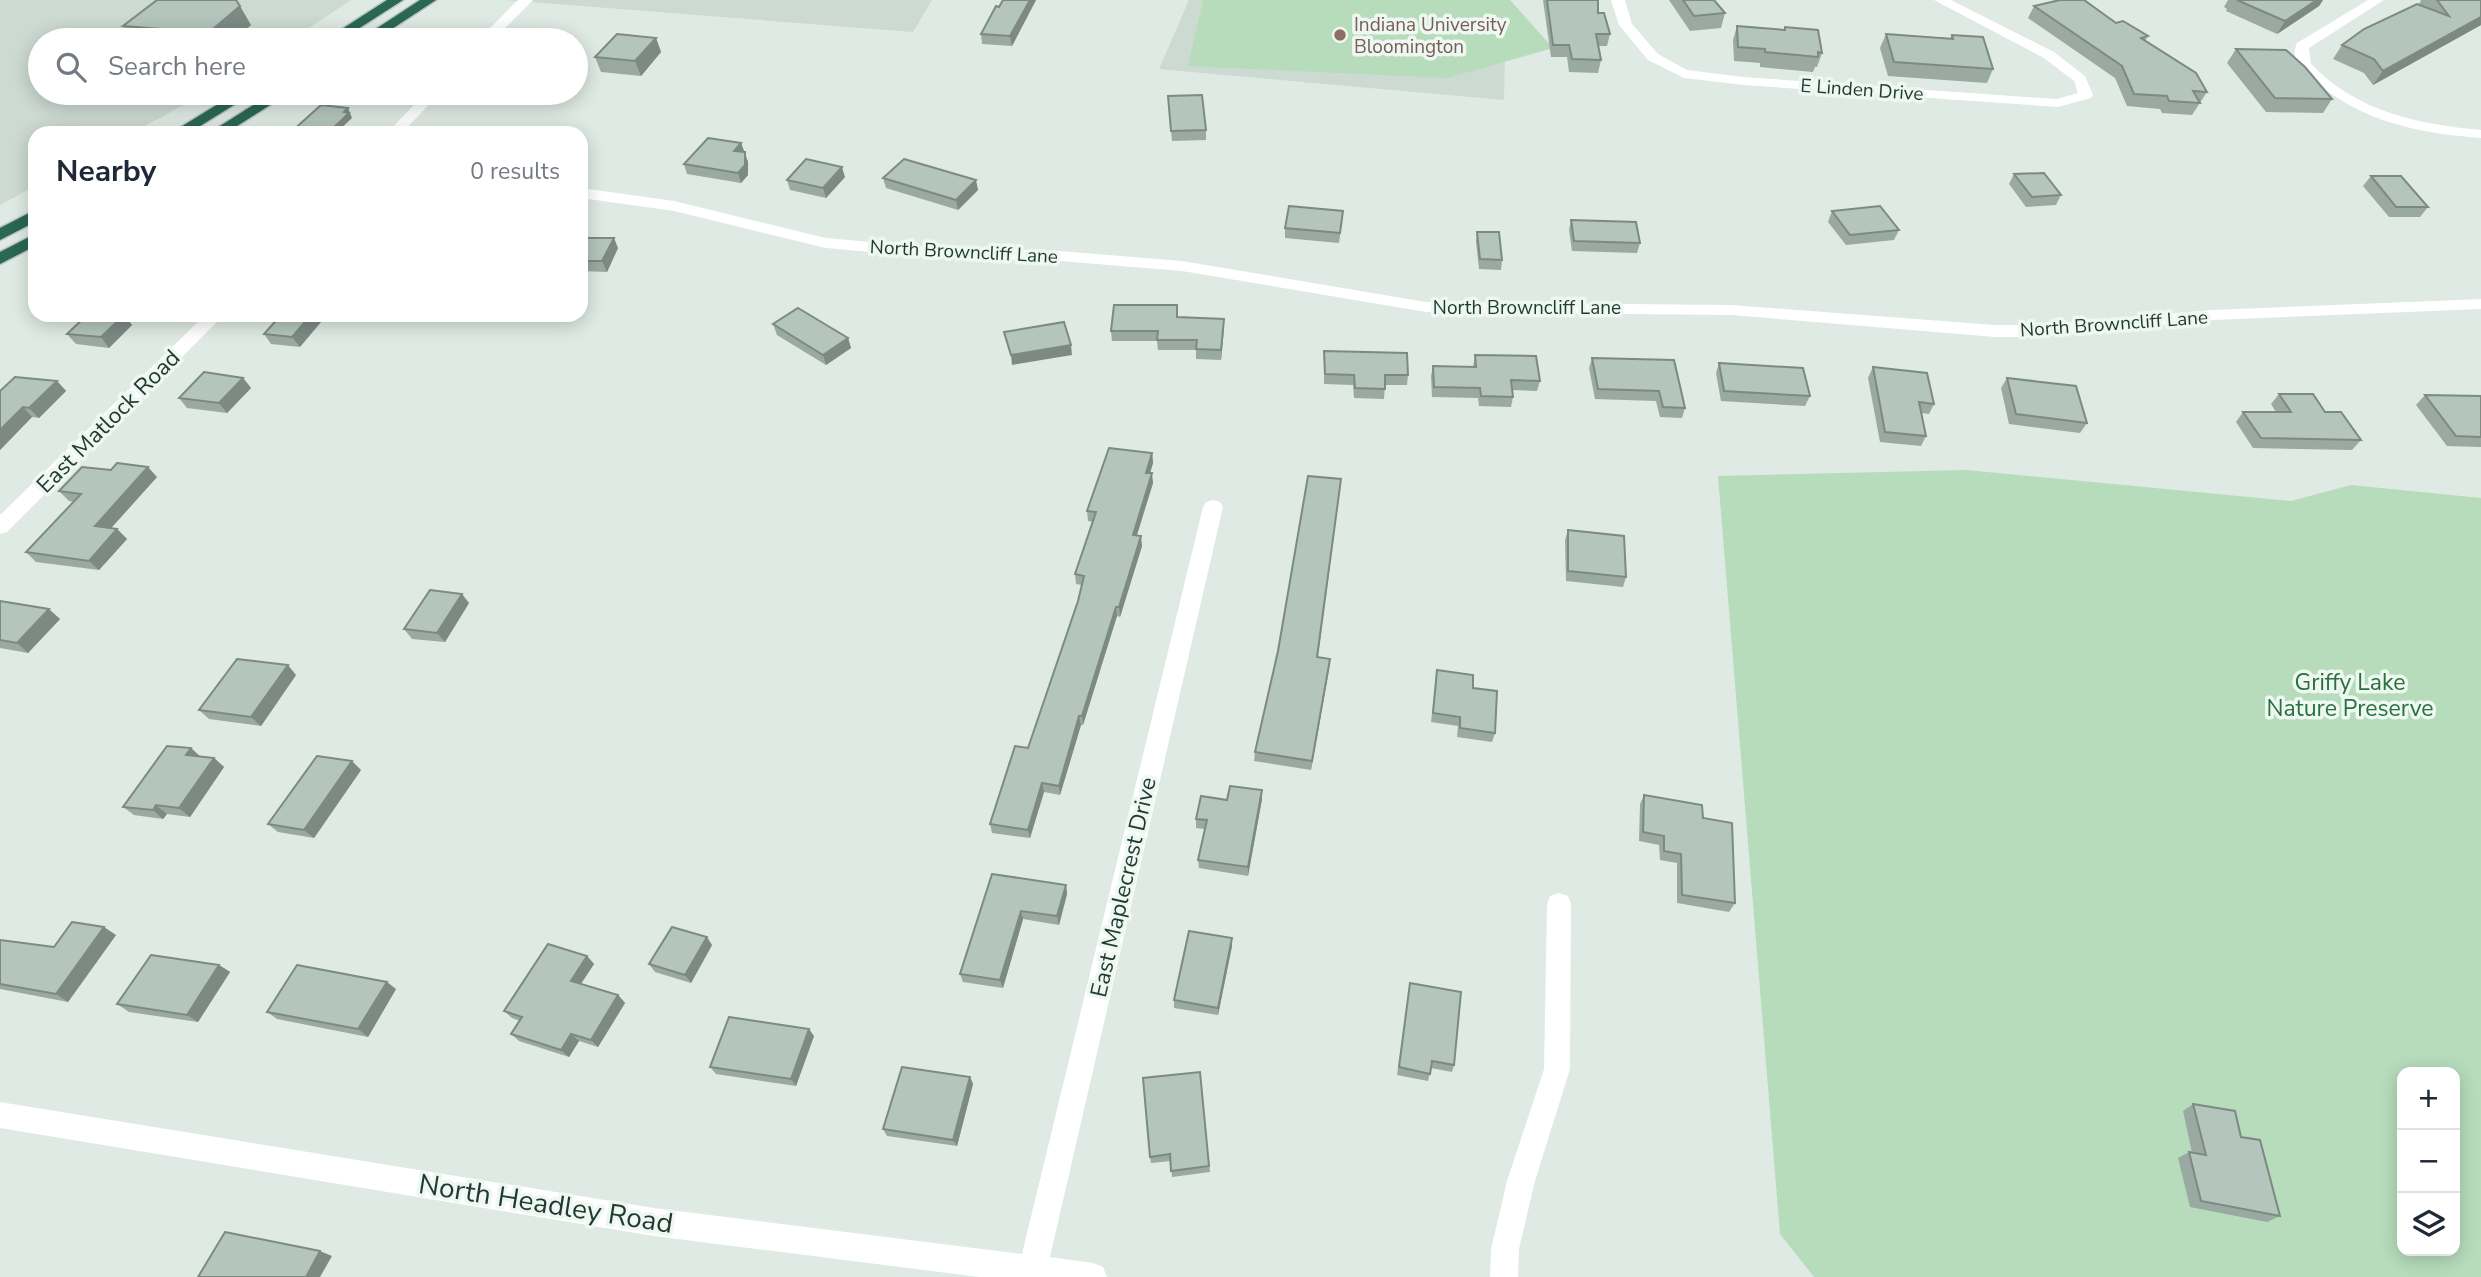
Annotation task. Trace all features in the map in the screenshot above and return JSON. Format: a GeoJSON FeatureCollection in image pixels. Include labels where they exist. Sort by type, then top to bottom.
{"type":"FeatureCollection","features":[{"type":"Feature","properties":{"kind":"highway"},"geometry":{"type":"LineString","coordinates":[[351,28],[396,0]]}},
{"type":"Feature","properties":{"kind":"highway"},"geometry":{"type":"LineString","coordinates":[[385,28],[429,0]]}},
{"type":"Feature","properties":{"kind":"highway"},"geometry":{"type":"LineString","coordinates":[[190,126],[226,105]]}},
{"type":"Feature","properties":{"kind":"highway"},"geometry":{"type":"LineString","coordinates":[[228,126],[262,105]]}},
{"type":"Feature","properties":{"kind":"highway"},"geometry":{"type":"LineString","coordinates":[[0,235],[28,219]]}},
{"type":"Feature","properties":{"kind":"highway"},"geometry":{"type":"LineString","coordinates":[[0,258],[28,243]]}},
{"type":"Feature","properties":{"kind":"street"},"geometry":{"type":"LineString","coordinates":[[497,28],[526,0]]}},
{"type":"Feature","properties":{"kind":"street","name":"E Linden Drive"},"geometry":{"type":"LineString","coordinates":[[1618,0],[1626,24],[1653,57],[1684,74],[1744,81],[2058,103],[2086,95],[2080,79],[2049,55],[1941,0]]}},
{"type":"Feature","properties":{"kind":"street"},"geometry":{"type":"LineString","coordinates":[[2378,0],[2302,46],[2300,55],[2303,64],[2331,88],[2373,116],[2430,130],[2481,134]]}},
{"type":"Feature","properties":{"kind":"street"},"geometry":{"type":"LineString","coordinates":[[401,126],[421,105]]}},
{"type":"Feature","properties":{"kind":"street","name":"North Browncliff Lane"},"geometry":{"type":"LineString","coordinates":[[588,194],[634,198],[674,206],[791,232],[826,243],[928,252],[1059,256],[1182,266],[1426,307],[1719,309],[1995,331],[2041,331],[2213,315],[2481,304]]}},
{"type":"Feature","properties":{"kind":"street","name":"East Matlock Road"},"geometry":{"type":"LineString","coordinates":[[0,527],[208,322]]}},
{"type":"Feature","properties":{"kind":"street","name":"East Maplecrest Drive"},"geometry":{"type":"LineString","coordinates":[[1033,1268],[1213,507]]}},
{"type":"Feature","properties":{"kind":"street"},"geometry":{"type":"LineString","coordinates":[[1504,1277],[1505,1249],[1521,1181],[1557,1069],[1559,904]]}},
{"type":"Feature","properties":{"kind":"street","name":"North Headley Road"},"geometry":{"type":"LineString","coordinates":[[0,1115],[654,1222],[1093,1277]]}},
{"type":"Feature","properties":{"kind":"shaded area"},"geometry":{"type":"Polygon","coordinates":[[[0,0],[351,0],[309,28],[28,28],[28,105],[184,105],[145,126],[28,126],[28,190],[0,205],[0,0]]]}},
{"type":"Feature","properties":{"kind":"shaded area"},"geometry":{"type":"Polygon","coordinates":[[[506,0],[932,0],[913,32],[506,0]]]}},
{"type":"Feature","properties":{"kind":"shaded area","name":"Indiana University Bloomington"},"geometry":{"type":"Polygon","coordinates":[[[1189,0],[1506,0],[1504,100],[1159,69],[1189,0]]]}},
{"type":"Feature","properties":{"kind":"green space","name":"Indiana University Bloomington"},"geometry":{"type":"Polygon","coordinates":[[[1203,0],[1510,0],[1553,48],[1447,78],[1188,66],[1203,0]]]}},
{"type":"Feature","properties":{"kind":"green space","name":"Griffy Lake Nature Preserve"},"geometry":{"type":"Polygon","coordinates":[[[1966,470],[2291,501],[2351,485],[2481,498],[2481,1277],[1814,1277],[1780,1234],[1718,476],[1966,470]]]}},
{"type":"Feature","properties":{"kind":"building"},"geometry":{"type":"Polygon","coordinates":[[[157,0],[236,0],[240,6],[214,28],[123,26],[157,0]]]}},
{"type":"Feature","properties":{"kind":"building"},"geometry":{"type":"Polygon","coordinates":[[[1003,0],[1030,0],[1010,36],[981,34],[996,6],[999,7],[1003,0]]]}},
{"type":"Feature","properties":{"kind":"building"},"geometry":{"type":"Polygon","coordinates":[[[1547,0],[1598,0],[1598,13],[1604,13],[1610,34],[1596,34],[1601,60],[1572,59],[1569,45],[1553,45],[1547,0]]]}},
{"type":"Feature","properties":{"kind":"building"},"geometry":{"type":"Polygon","coordinates":[[[1683,0],[1714,0],[1725,13],[1694,16],[1683,0]]]}},
{"type":"Feature","properties":{"kind":"building"},"geometry":{"type":"Polygon","coordinates":[[[2060,0],[2084,0],[2116,23],[2123,21],[2148,36],[2141,38],[2196,73],[2207,92],[2193,91],[2200,103],[2169,101],[2167,96],[2134,94],[2122,66],[2034,6],[2060,0]]]}},
{"type":"Feature","properties":{"kind":"building"},"geometry":{"type":"Polygon","coordinates":[[[2237,0],[2317,0],[2285,21],[2237,0]]]}},
{"type":"Feature","properties":{"kind":"building"},"geometry":{"type":"Polygon","coordinates":[[[2437,0],[2481,0],[2481,17],[2383,71],[2374,59],[2342,45],[2364,29],[2417,4],[2449,16],[2437,0]]]}},
{"type":"Feature","properties":{"kind":"building"},"geometry":{"type":"Polygon","coordinates":[[[1737,26],[1818,30],[1822,53],[1818,52],[1818,57],[1738,47],[1737,26]]]}},
{"type":"Feature","properties":{"kind":"building"},"geometry":{"type":"Polygon","coordinates":[[[617,34],[656,38],[635,61],[595,57],[617,34]]]}},
{"type":"Feature","properties":{"kind":"building"},"geometry":{"type":"Polygon","coordinates":[[[1886,34],[1953,39],[1952,35],[1983,37],[1993,69],[1894,62],[1886,34]]]}},
{"type":"Feature","properties":{"kind":"building"},"geometry":{"type":"Polygon","coordinates":[[[2236,49],[2286,50],[2305,67],[2332,99],[2275,98],[2236,49]]]}},
{"type":"Feature","properties":{"kind":"building"},"geometry":{"type":"Polygon","coordinates":[[[1202,95],[1206,130],[1171,131],[1168,96],[1202,95]]]}},
{"type":"Feature","properties":{"kind":"building"},"geometry":{"type":"Polygon","coordinates":[[[321,105],[348,108],[344,112],[349,113],[335,126],[298,126],[321,105]]]}},
{"type":"Feature","properties":{"kind":"building"},"geometry":{"type":"Polygon","coordinates":[[[708,138],[741,143],[734,151],[745,152],[745,165],[738,173],[684,164],[708,138]]]}},
{"type":"Feature","properties":{"kind":"building"},"geometry":{"type":"Polygon","coordinates":[[[806,159],[842,167],[823,188],[787,180],[806,159]]]}},
{"type":"Feature","properties":{"kind":"building"},"geometry":{"type":"Polygon","coordinates":[[[904,159],[976,180],[956,200],[883,178],[904,159]]]}},
{"type":"Feature","properties":{"kind":"building"},"geometry":{"type":"Polygon","coordinates":[[[2044,173],[2061,195],[2032,197],[2014,174],[2044,173]]]}},
{"type":"Feature","properties":{"kind":"building"},"geometry":{"type":"Polygon","coordinates":[[[2371,176],[2401,176],[2428,207],[2396,207],[2371,176]]]}},
{"type":"Feature","properties":{"kind":"building"},"geometry":{"type":"Polygon","coordinates":[[[1289,206],[1343,211],[1340,233],[1285,228],[1289,206]]]}},
{"type":"Feature","properties":{"kind":"building"},"geometry":{"type":"Polygon","coordinates":[[[1880,206],[1899,230],[1850,235],[1832,211],[1880,206]]]}},
{"type":"Feature","properties":{"kind":"building"},"geometry":{"type":"Polygon","coordinates":[[[1571,220],[1636,222],[1640,243],[1574,241],[1571,220]]]}},
{"type":"Feature","properties":{"kind":"building"},"geometry":{"type":"Polygon","coordinates":[[[1477,232],[1499,232],[1502,260],[1480,259],[1477,232]]]}},
{"type":"Feature","properties":{"kind":"building"},"geometry":{"type":"Polygon","coordinates":[[[588,238],[614,238],[602,261],[588,261],[588,238]]]}},
{"type":"Feature","properties":{"kind":"building"},"geometry":{"type":"Polygon","coordinates":[[[1114,305],[1177,305],[1177,317],[1224,319],[1221,350],[1196,349],[1197,340],[1157,340],[1158,331],[1111,331],[1114,305]]]}},
{"type":"Feature","properties":{"kind":"building"},"geometry":{"type":"Polygon","coordinates":[[[798,308],[848,338],[823,355],[773,324],[798,308]]]}},
{"type":"Feature","properties":{"kind":"building"},"geometry":{"type":"Polygon","coordinates":[[[80,322],[117,322],[101,337],[67,334],[80,322]]]}},
{"type":"Feature","properties":{"kind":"building"},"geometry":{"type":"Polygon","coordinates":[[[275,322],[305,322],[292,337],[264,334],[275,322]]]}},
{"type":"Feature","properties":{"kind":"building"},"geometry":{"type":"Polygon","coordinates":[[[1064,322],[1071,345],[1011,355],[1004,332],[1064,322]]]}},
{"type":"Feature","properties":{"kind":"building"},"geometry":{"type":"Polygon","coordinates":[[[1324,351],[1407,353],[1408,375],[1385,375],[1385,389],[1355,388],[1354,375],[1325,374],[1324,351]]]}},
{"type":"Feature","properties":{"kind":"building"},"geometry":{"type":"Polygon","coordinates":[[[1475,355],[1536,356],[1540,381],[1511,380],[1513,397],[1481,396],[1480,388],[1434,387],[1433,366],[1476,367],[1475,355]]]}},
{"type":"Feature","properties":{"kind":"building"},"geometry":{"type":"Polygon","coordinates":[[[1592,358],[1674,360],[1685,408],[1663,407],[1659,391],[1598,389],[1592,358]]]}},
{"type":"Feature","properties":{"kind":"building"},"geometry":{"type":"Polygon","coordinates":[[[1719,363],[1803,368],[1810,396],[1724,391],[1719,363]]]}},
{"type":"Feature","properties":{"kind":"building"},"geometry":{"type":"Polygon","coordinates":[[[1873,367],[1927,373],[1934,404],[1919,402],[1926,436],[1885,432],[1873,367]]]}},
{"type":"Feature","properties":{"kind":"building"},"geometry":{"type":"Polygon","coordinates":[[[204,372],[243,378],[219,403],[179,398],[204,372]]]}},
{"type":"Feature","properties":{"kind":"building"},"geometry":{"type":"Polygon","coordinates":[[[15,377],[57,381],[29,408],[23,407],[0,430],[0,391],[15,377]]]}},
{"type":"Feature","properties":{"kind":"building"},"geometry":{"type":"Polygon","coordinates":[[[2007,378],[2076,386],[2087,423],[2016,414],[2007,378]]]}},
{"type":"Feature","properties":{"kind":"building"},"geometry":{"type":"Polygon","coordinates":[[[2279,394],[2313,394],[2325,412],[2341,412],[2361,440],[2261,438],[2243,412],[2291,412],[2279,394]]]}},
{"type":"Feature","properties":{"kind":"building"},"geometry":{"type":"Polygon","coordinates":[[[2425,395],[2481,396],[2481,437],[2456,436],[2425,395]]]}},
{"type":"Feature","properties":{"kind":"building"},"geometry":{"type":"Polygon","coordinates":[[[1109,448],[1152,453],[1146,473],[1152,473],[1133,535],[1141,536],[1119,607],[1116,607],[1082,716],[1079,716],[1059,786],[1042,783],[1028,830],[990,824],[1015,746],[1028,748],[1078,601],[1084,576],[1075,574],[1096,512],[1087,511],[1109,448]]]}},
{"type":"Feature","properties":{"kind":"building"},"geometry":{"type":"Polygon","coordinates":[[[117,463],[148,467],[95,526],[117,529],[89,561],[26,552],[81,494],[59,491],[82,467],[111,470],[117,463]]]}},
{"type":"Feature","properties":{"kind":"building"},"geometry":{"type":"Polygon","coordinates":[[[1308,476],[1341,479],[1317,657],[1330,659],[1312,761],[1255,752],[1278,651],[1308,476]]]}},
{"type":"Feature","properties":{"kind":"building"},"geometry":{"type":"Polygon","coordinates":[[[1568,530],[1624,536],[1626,577],[1568,571],[1568,530]]]}},
{"type":"Feature","properties":{"kind":"building"},"geometry":{"type":"Polygon","coordinates":[[[430,590],[462,594],[437,633],[404,629],[430,590]]]}},
{"type":"Feature","properties":{"kind":"building"},"geometry":{"type":"Polygon","coordinates":[[[0,601],[49,609],[17,643],[0,640],[0,601]]]}},
{"type":"Feature","properties":{"kind":"building"},"geometry":{"type":"Polygon","coordinates":[[[237,659],[288,665],[251,717],[199,710],[237,659]]]}},
{"type":"Feature","properties":{"kind":"building"},"geometry":{"type":"Polygon","coordinates":[[[1437,670],[1473,675],[1473,688],[1497,691],[1495,733],[1460,728],[1460,717],[1433,713],[1437,670]]]}},
{"type":"Feature","properties":{"kind":"building"},"geometry":{"type":"Polygon","coordinates":[[[167,746],[191,748],[186,755],[214,758],[179,808],[156,805],[153,810],[123,807],[167,746]]]}},
{"type":"Feature","properties":{"kind":"building"},"geometry":{"type":"Polygon","coordinates":[[[317,756],[352,761],[304,830],[268,824],[317,756]]]}},
{"type":"Feature","properties":{"kind":"building"},"geometry":{"type":"Polygon","coordinates":[[[1230,786],[1262,790],[1248,867],[1198,860],[1207,820],[1196,819],[1201,796],[1227,800],[1230,786]]]}},
{"type":"Feature","properties":{"kind":"building"},"geometry":{"type":"Polygon","coordinates":[[[1644,795],[1702,805],[1703,818],[1732,823],[1735,903],[1682,895],[1681,854],[1664,851],[1664,836],[1643,832],[1644,795]]]}},
{"type":"Feature","properties":{"kind":"building"},"geometry":{"type":"Polygon","coordinates":[[[992,874],[1066,885],[1057,916],[1021,911],[1000,980],[960,974],[992,874]]]}},
{"type":"Feature","properties":{"kind":"building"},"geometry":{"type":"Polygon","coordinates":[[[72,922],[104,927],[56,994],[0,984],[0,940],[54,947],[72,922]]]}},
{"type":"Feature","properties":{"kind":"building"},"geometry":{"type":"Polygon","coordinates":[[[672,927],[707,937],[685,975],[649,964],[672,927]]]}},
{"type":"Feature","properties":{"kind":"building"},"geometry":{"type":"Polygon","coordinates":[[[1189,931],[1232,938],[1218,1008],[1174,1000],[1189,931]]]}},
{"type":"Feature","properties":{"kind":"building"},"geometry":{"type":"Polygon","coordinates":[[[548,944],[587,956],[571,981],[618,995],[591,1040],[571,1034],[561,1050],[511,1034],[522,1017],[504,1011],[548,944]]]}},
{"type":"Feature","properties":{"kind":"building"},"geometry":{"type":"Polygon","coordinates":[[[151,955],[219,965],[187,1015],[117,1004],[151,955]]]}},
{"type":"Feature","properties":{"kind":"building"},"geometry":{"type":"Polygon","coordinates":[[[297,965],[387,982],[358,1029],[267,1012],[297,965]]]}},
{"type":"Feature","properties":{"kind":"building"},"geometry":{"type":"Polygon","coordinates":[[[1410,983],[1461,992],[1454,1065],[1432,1061],[1430,1074],[1399,1067],[1410,983]]]}},
{"type":"Feature","properties":{"kind":"building"},"geometry":{"type":"Polygon","coordinates":[[[729,1017],[809,1029],[791,1079],[710,1067],[729,1017]]]}},
{"type":"Feature","properties":{"kind":"building"},"geometry":{"type":"Polygon","coordinates":[[[902,1067],[970,1077],[953,1140],[883,1129],[902,1067]]]}},
{"type":"Feature","properties":{"kind":"building"},"geometry":{"type":"Polygon","coordinates":[[[1200,1072],[1209,1166],[1171,1171],[1170,1154],[1150,1157],[1143,1078],[1200,1072]]]}},
{"type":"Feature","properties":{"kind":"building"},"geometry":{"type":"Polygon","coordinates":[[[2193,1104],[2235,1111],[2241,1137],[2260,1140],[2280,1216],[2201,1201],[2189,1152],[2206,1155],[2193,1104]]]}},
{"type":"Feature","properties":{"kind":"building"},"geometry":{"type":"Polygon","coordinates":[[[225,1232],[320,1251],[306,1277],[198,1277],[225,1232]]]}},
{"type":"Feature","properties":{"kind":"place","name":"Indiana University Bloomington"},"geometry":{"type":"Point","coordinates":[1340,35]}}]}
